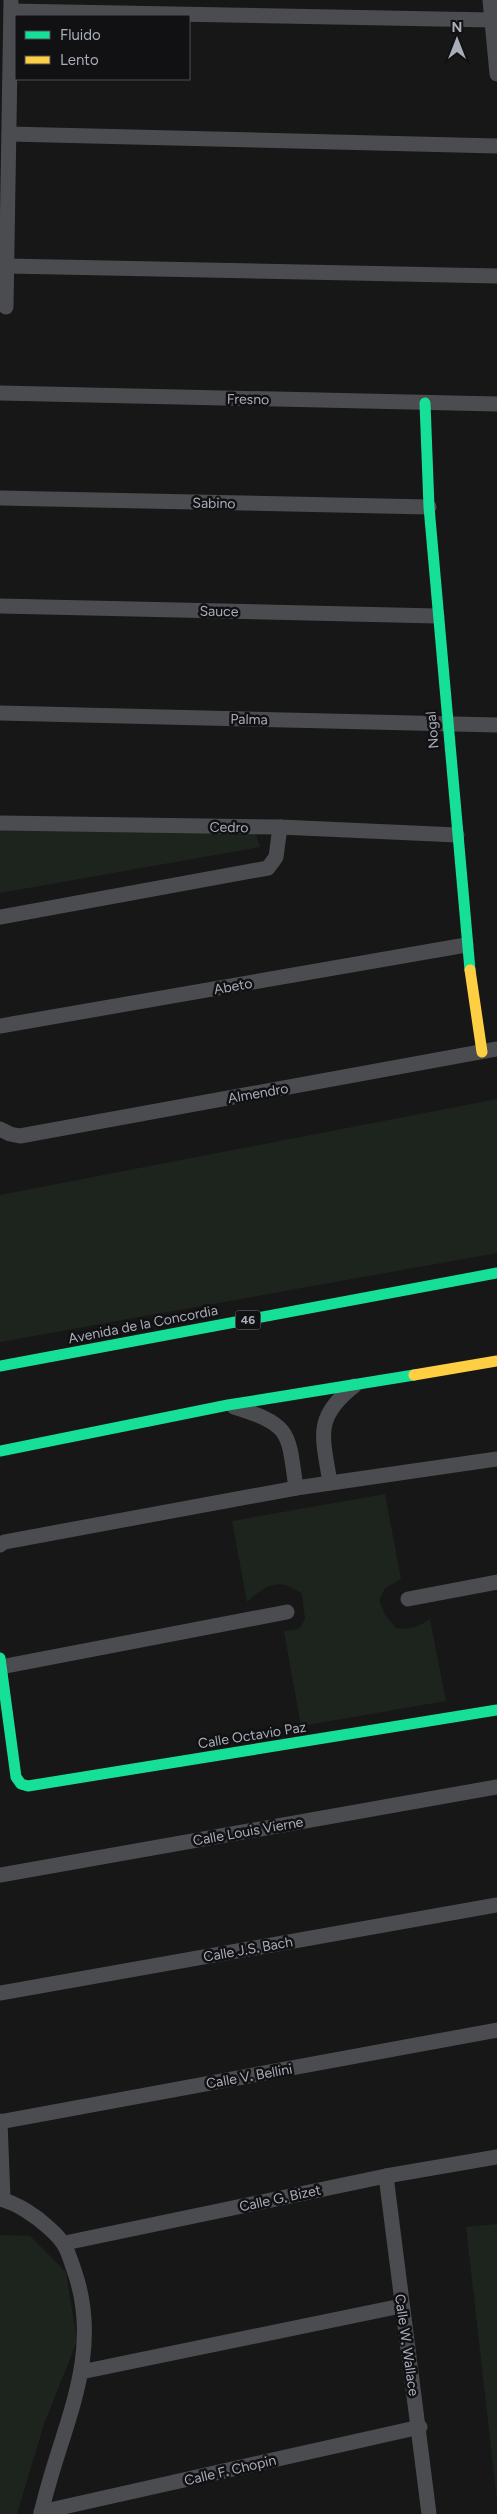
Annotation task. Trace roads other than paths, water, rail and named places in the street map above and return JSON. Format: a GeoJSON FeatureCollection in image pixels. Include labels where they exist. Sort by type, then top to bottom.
{"type":"FeatureCollection","features":[{"type":"Feature","properties":{"kind":"street"},"geometry":{"type":"LineString","coordinates":[[490,0],[497,74]]}},
{"type":"Feature","properties":{"kind":"street"},"geometry":{"type":"LineString","coordinates":[[6,307],[11,5],[492,20]]}},
{"type":"Feature","properties":{"kind":"street"},"geometry":{"type":"LineString","coordinates":[[9,134],[497,146]]}},
{"type":"Feature","properties":{"kind":"street"},"geometry":{"type":"LineString","coordinates":[[7,266],[497,276]]}},
{"type":"Feature","properties":{"kind":"street","name":"Fresno"},"geometry":{"type":"LineString","coordinates":[[0,394],[497,404]]}},
{"type":"Feature","properties":{"kind":"street","name":"Nogal"},"geometry":{"type":"LineString","coordinates":[[424,403],[437,616],[466,945],[490,1050]]}},
{"type":"Feature","properties":{"kind":"street","name":"Sabino"},"geometry":{"type":"LineString","coordinates":[[0,498],[429,507]]}},
{"type":"Feature","properties":{"kind":"street","name":"Sauce"},"geometry":{"type":"LineString","coordinates":[[0,606],[437,616]]}},
{"type":"Feature","properties":{"kind":"street","name":"Palma"},"geometry":{"type":"LineString","coordinates":[[0,713],[497,725]]}},
{"type":"Feature","properties":{"kind":"street","name":"Cedro"},"geometry":{"type":"LineString","coordinates":[[0,823],[280,827],[457,835]]}},
{"type":"Feature","properties":{"kind":"street"},"geometry":{"type":"LineString","coordinates":[[0,917],[268,868],[276,857],[280,827]]}},
{"type":"Feature","properties":{"kind":"street","name":"Abeto"},"geometry":{"type":"LineString","coordinates":[[0,1026],[466,945]]}},
{"type":"Feature","properties":{"kind":"street","name":"Almendro"},"geometry":{"type":"LineString","coordinates":[[0,1129],[20,1136],[490,1050]]}},
{"type":"Feature","properties":{"kind":"street","name":"Avenida de la Concordia"},"geometry":{"type":"LineString","coordinates":[[0,1366],[497,1273]]}},
{"type":"Feature","properties":{"kind":"street"},"geometry":{"type":"LineString","coordinates":[[0,1451],[228,1405],[358,1382],[497,1361]]}},
{"type":"Feature","properties":{"kind":"street"},"geometry":{"type":"LineString","coordinates":[[330,1482],[323,1427],[327,1413],[338,1399],[358,1382]]}},
{"type":"Feature","properties":{"kind":"street"},"geometry":{"type":"LineString","coordinates":[[228,1405],[274,1422],[286,1434],[296,1488]]}},
{"type":"Feature","properties":{"kind":"street"},"geometry":{"type":"LineString","coordinates":[[0,1545],[4,1542],[330,1482],[497,1459]]}},
{"type":"Feature","properties":{"kind":"street"},"geometry":{"type":"LineString","coordinates":[[408,1599],[497,1582]]}},
{"type":"Feature","properties":{"kind":"street"},"geometry":{"type":"LineString","coordinates":[[0,1663],[288,1612]]}},
{"type":"Feature","properties":{"kind":"street","name":"Calle Octavio Paz"},"geometry":{"type":"LineString","coordinates":[[0,1663],[16,1777],[21,1784],[28,1786],[497,1710]]}},
{"type":"Feature","properties":{"kind":"street","name":"Calle Louis Vierne"},"geometry":{"type":"LineString","coordinates":[[0,1875],[497,1787]]}},
{"type":"Feature","properties":{"kind":"street","name":"Calle J.S. Bach"},"geometry":{"type":"LineString","coordinates":[[0,1993],[497,1905]]}},
{"type":"Feature","properties":{"kind":"street","name":"Calle V. Bellini"},"geometry":{"type":"LineString","coordinates":[[0,2121],[497,2030]]}},
{"type":"Feature","properties":{"kind":"street"},"geometry":{"type":"LineString","coordinates":[[0,2121],[1,2199],[37,2218],[65,2243],[82,2295],[86,2340],[81,2372],[41,2513]]}},
{"type":"Feature","properties":{"kind":"street","name":"Calle G. Bizet"},"geometry":{"type":"LineString","coordinates":[[65,2243],[386,2176],[497,2157]]}},
{"type":"Feature","properties":{"kind":"street","name":"Calle W. Wallace"},"geometry":{"type":"LineString","coordinates":[[386,2176],[401,2306],[420,2427],[429,2514]]}},
{"type":"Feature","properties":{"kind":"street"},"geometry":{"type":"LineString","coordinates":[[81,2372],[401,2306]]}},
{"type":"Feature","properties":{"kind":"street","name":"Calle F. Chopin"},"geometry":{"type":"LineString","coordinates":[[41,2513],[420,2427]]}}]}
